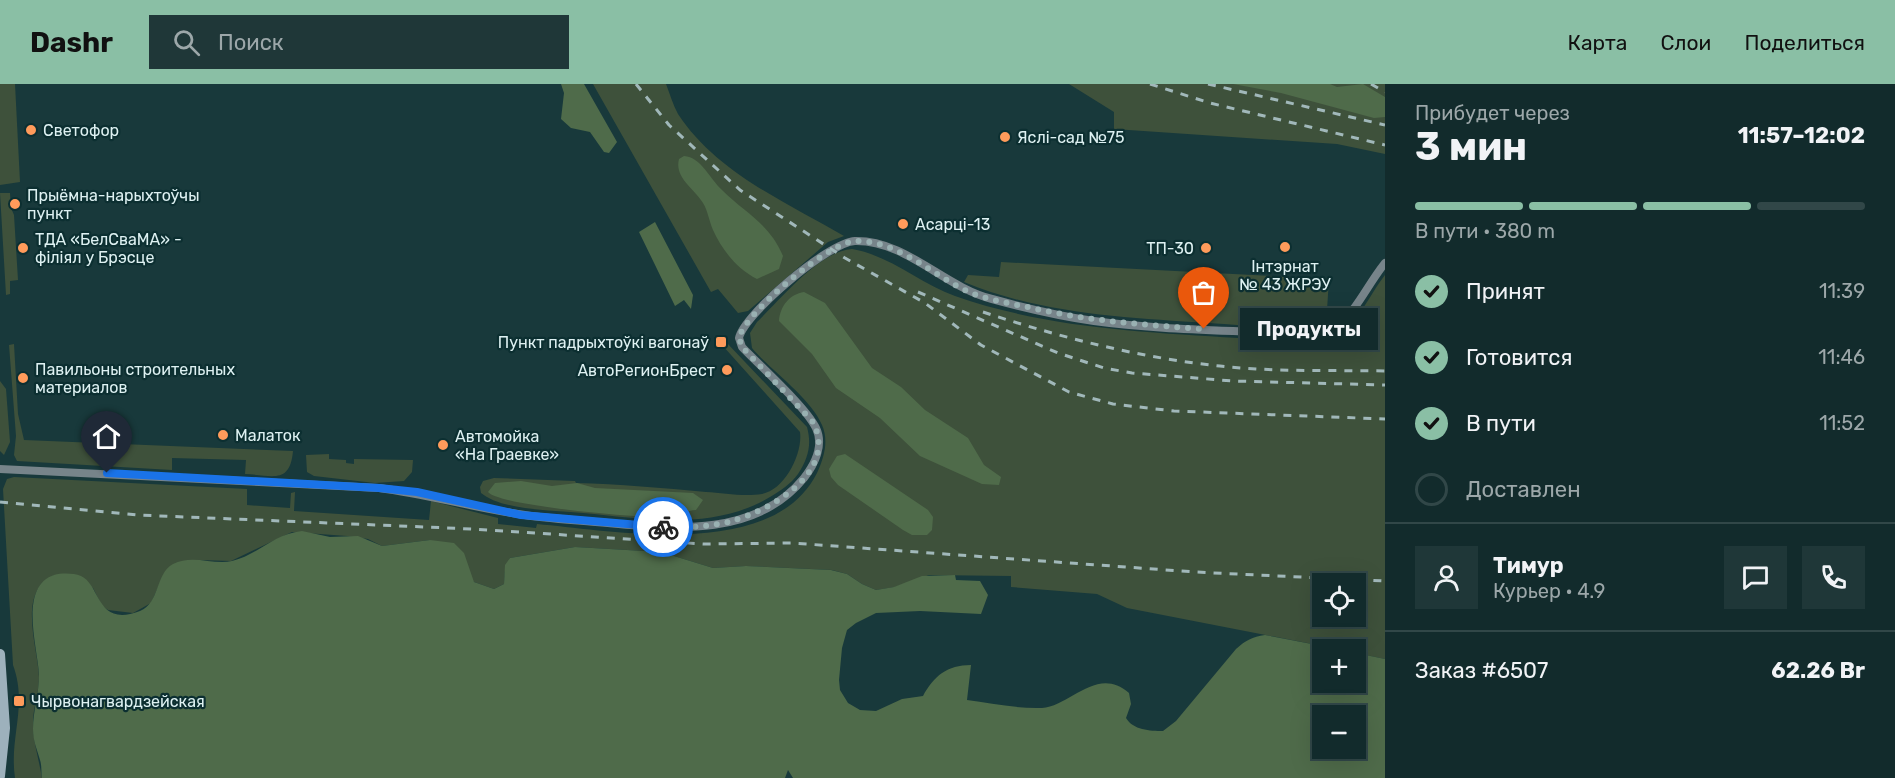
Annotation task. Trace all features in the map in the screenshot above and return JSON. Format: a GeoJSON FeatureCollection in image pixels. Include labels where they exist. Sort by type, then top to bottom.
{"type":"FeatureCollection","features":[{"type":"Feature","properties":{"kind":"main road"},"geometry":{"type":"LineString","coordinates":[[0,654],[5,728],[0,776]]}},
{"type":"Feature","properties":{"kind":"street"},"geometry":{"type":"LineString","coordinates":[[0,469],[379,488],[417,492],[521,515],[658,527],[708,526],[748,516],[783,497],[802,480],[815,460],[819,439],[813,422],[742,347],[739,338],[748,321],[808,264],[842,243],[859,241],[879,244],[897,251],[974,294],[1080,319],[1295,334],[1324,332],[1340,324],[1385,262]]}},
{"type":"Feature","properties":{"kind":"green space"},"geometry":{"type":"Polygon","coordinates":[[[0,84],[15,84],[20,182],[0,185],[0,84]]]}},
{"type":"Feature","properties":{"kind":"green space"},"geometry":{"type":"Polygon","coordinates":[[[561,84],[584,84],[617,142],[609,153],[604,152],[590,132],[571,128],[561,119],[564,93],[561,84]]]}},
{"type":"Feature","properties":{"kind":"green space"},"geometry":{"type":"Polygon","coordinates":[[[593,84],[666,84],[678,114],[712,153],[753,184],[844,236],[828,242],[748,311],[738,313],[718,289],[711,292],[593,84]]]}},
{"type":"Feature","properties":{"kind":"green space"},"geometry":{"type":"Polygon","coordinates":[[[1069,84],[1385,84],[1385,154],[1337,144],[1114,129],[1114,112],[1069,84]]]}},
{"type":"Feature","properties":{"kind":"green space"},"geometry":{"type":"Polygon","coordinates":[[[1233,84],[1330,84],[1337,87],[1363,84],[1385,97],[1385,117],[1374,118],[1281,93],[1233,84]]]}},
{"type":"Feature","properties":{"kind":"green space"},"geometry":{"type":"Polygon","coordinates":[[[684,156],[700,164],[722,190],[771,235],[783,256],[779,269],[757,279],[731,258],[717,237],[703,203],[682,178],[678,166],[679,159],[684,156]]]}},
{"type":"Feature","properties":{"kind":"green space"},"geometry":{"type":"Polygon","coordinates":[[[0,193],[10,193],[14,215],[18,280],[10,281],[10,294],[6,295],[0,193]]]}},
{"type":"Feature","properties":{"kind":"green space"},"geometry":{"type":"Polygon","coordinates":[[[655,222],[693,295],[691,309],[684,300],[675,306],[639,232],[655,222]]]}},
{"type":"Feature","properties":{"kind":"green space"},"geometry":{"type":"Polygon","coordinates":[[[852,249],[866,252],[955,296],[989,307],[1059,322],[1131,331],[1298,343],[1333,337],[1349,326],[1385,275],[1385,659],[1366,655],[1366,639],[1312,639],[1312,644],[1127,608],[1097,594],[1011,587],[1011,576],[929,575],[895,587],[876,590],[847,574],[832,570],[746,566],[713,568],[661,552],[575,547],[510,558],[505,571],[504,584],[494,589],[474,582],[430,540],[382,546],[368,539],[292,532],[231,561],[198,560],[164,574],[151,603],[133,613],[108,610],[102,606],[93,588],[55,575],[43,582],[36,593],[32,620],[39,677],[33,730],[42,778],[15,778],[14,749],[19,694],[13,665],[3,489],[7,479],[14,477],[247,489],[247,505],[290,508],[291,493],[295,492],[294,511],[429,520],[431,501],[498,518],[498,524],[536,528],[537,524],[648,534],[690,534],[730,530],[766,519],[796,501],[820,467],[825,443],[822,425],[800,394],[752,348],[750,333],[757,322],[801,278],[826,258],[852,249]]]}},
{"type":"Feature","properties":{"kind":"green space"},"geometry":{"type":"Polygon","coordinates":[[[1001,262],[1329,279],[1327,310],[1345,311],[1329,324],[1309,328],[1147,319],[1054,308],[993,293],[964,282],[968,275],[999,277],[1001,262]]]}},
{"type":"Feature","properties":{"kind":"green space"},"geometry":{"type":"Polygon","coordinates":[[[804,292],[825,303],[872,368],[901,387],[925,410],[968,438],[984,465],[1001,477],[999,485],[982,484],[920,456],[880,418],[836,388],[812,354],[779,321],[781,310],[787,302],[794,295],[804,292]]]}},
{"type":"Feature","properties":{"kind":"green space"},"geometry":{"type":"Polygon","coordinates":[[[714,336],[726,342],[807,427],[809,446],[804,463],[795,478],[781,490],[748,508],[725,515],[678,520],[529,509],[502,503],[481,493],[480,487],[483,481],[494,478],[575,481],[576,483],[741,495],[762,494],[778,486],[795,460],[799,450],[800,432],[714,336]]]}},
{"type":"Feature","properties":{"kind":"green space"},"geometry":{"type":"Polygon","coordinates":[[[14,344],[18,414],[24,440],[293,451],[288,469],[278,476],[245,474],[246,460],[172,458],[172,470],[17,461],[14,455],[16,436],[9,345],[14,344]]]}},
{"type":"Feature","properties":{"kind":"green space"},"geometry":{"type":"Polygon","coordinates":[[[0,381],[6,389],[10,442],[4,455],[0,451],[0,381]]]}},
{"type":"Feature","properties":{"kind":"green space"},"geometry":{"type":"Polygon","coordinates":[[[329,454],[329,459],[346,460],[346,463],[354,464],[354,459],[413,460],[412,472],[404,481],[375,483],[314,476],[307,472],[306,455],[329,454]]]}},
{"type":"Feature","properties":{"kind":"green space"},"geometry":{"type":"Polygon","coordinates":[[[845,454],[928,510],[933,517],[932,530],[927,535],[912,535],[838,485],[831,477],[829,469],[837,456],[845,454]]]}},
{"type":"Feature","properties":{"kind":"green space"},"geometry":{"type":"Polygon","coordinates":[[[521,481],[552,486],[577,483],[595,488],[693,493],[703,500],[696,510],[674,517],[656,517],[544,507],[498,497],[488,492],[495,483],[521,481]]]}},
{"type":"Feature","properties":{"kind":"green space"},"geometry":{"type":"Polygon","coordinates":[[[302,531],[330,537],[358,536],[382,546],[430,540],[454,543],[464,553],[474,582],[494,589],[504,584],[505,565],[510,558],[575,547],[661,552],[713,568],[746,566],[831,570],[847,574],[876,590],[894,587],[922,576],[955,575],[956,580],[980,581],[988,595],[981,614],[920,611],[876,613],[847,630],[842,648],[840,690],[848,703],[860,710],[876,711],[902,699],[923,696],[942,673],[955,667],[971,665],[967,700],[1014,707],[1042,708],[1053,706],[1084,689],[1106,683],[1129,693],[1131,704],[1126,718],[1129,722],[1142,729],[1163,731],[1176,721],[1236,649],[1253,638],[1265,635],[1312,644],[1312,693],[1366,693],[1366,655],[1385,659],[1385,778],[793,778],[788,770],[785,778],[42,778],[41,762],[33,733],[39,675],[33,605],[36,592],[43,582],[57,574],[81,576],[107,610],[115,614],[126,615],[140,611],[151,602],[163,574],[173,564],[188,560],[232,561],[282,536],[302,531]]]}},
{"type":"Feature","properties":{"kind":"railway"},"geometry":{"type":"LineString","coordinates":[[636,84],[669,125],[740,190],[845,258],[925,303],[981,345],[1069,392],[1113,404],[1174,411],[1385,419]]}},
{"type":"Feature","properties":{"kind":"railway"},"geometry":{"type":"LineString","coordinates":[[1150,84],[1210,103],[1385,145]]}},
{"type":"Feature","properties":{"kind":"railway"},"geometry":{"type":"LineString","coordinates":[[1208,84],[1385,125]]}},
{"type":"Feature","properties":{"kind":"railway"},"geometry":{"type":"LineString","coordinates":[[1371,84],[1385,92]]}},
{"type":"Feature","properties":{"kind":"railway"},"geometry":{"type":"LineString","coordinates":[[918,292],[1058,353],[1104,368],[1132,373],[1233,381],[1385,385]]}},
{"type":"Feature","properties":{"kind":"railway"},"geometry":{"type":"LineString","coordinates":[[983,312],[1041,330],[1160,358],[1261,369],[1385,371]]}},
{"type":"Feature","properties":{"kind":"railway"},"geometry":{"type":"LineString","coordinates":[[0,502],[138,515],[472,529],[704,544],[792,543],[1195,572],[1385,581]]}},
{"type":"Feature","properties":{"kind":"way so far"},"geometry":{"type":"LineString","coordinates":[[663,527],[708,526],[748,516],[783,497],[810,471],[818,450],[819,439],[813,422],[742,347],[739,338],[748,321],[808,264],[836,245],[853,241],[879,244],[907,256],[961,288],[1002,302],[1080,319],[1204,329]]}},
{"type":"Feature","properties":{"kind":"place","name":"Светофор"},"geometry":{"type":"Point","coordinates":[31,130]}},
{"type":"Feature","properties":{"kind":"place","name":"Яслі-сад №75"},"geometry":{"type":"Point","coordinates":[1005,137]}},
{"type":"Feature","properties":{"kind":"place","name":"Прыёмна-нарыхтоўчы пункт"},"geometry":{"type":"Point","coordinates":[15,204]}},
{"type":"Feature","properties":{"kind":"place","name":"Асарці-13"},"geometry":{"type":"Point","coordinates":[903,224]}},
{"type":"Feature","properties":{"kind":"place","name":"Інтэрнат № 43 ЖРЭУ"},"geometry":{"type":"Point","coordinates":[1285,247]}},
{"type":"Feature","properties":{"kind":"place","name":"ТДА «БелСваМА» - філіял у Брэсце"},"geometry":{"type":"Point","coordinates":[23,248]}},
{"type":"Feature","properties":{"kind":"place","name":"ТП-30"},"geometry":{"type":"Point","coordinates":[1206,248]}},
{"type":"Feature","properties":{"kind":"place","name":"Продукты"},"geometry":{"type":"Point","coordinates":[1204,329]}},
{"type":"Feature","properties":{"kind":"place","name":"Пункт падрыхтоўкі вагонаў"},"geometry":{"type":"Point","coordinates":[721,342]}},
{"type":"Feature","properties":{"kind":"place","name":"АвтоРегионБрест"},"geometry":{"type":"Point","coordinates":[727,370]}},
{"type":"Feature","properties":{"kind":"place","name":"Павильоны строительных материалов"},"geometry":{"type":"Point","coordinates":[23,378]}},
{"type":"Feature","properties":{"kind":"place","name":"Малаток"},"geometry":{"type":"Point","coordinates":[223,435]}},
{"type":"Feature","properties":{"kind":"place","name":"Автомойка «На Граевке»"},"geometry":{"type":"Point","coordinates":[443,445]}},
{"type":"Feature","properties":{"kind":"place","name":"Чырвонагвардзейская"},"geometry":{"type":"Point","coordinates":[19,701]}},
{"type":"Feature","properties":{"kind":"route"},"geometry":{"type":"LineString","coordinates":[[107,473],[379,488],[417,492],[521,515],[663,527]]}}]}
